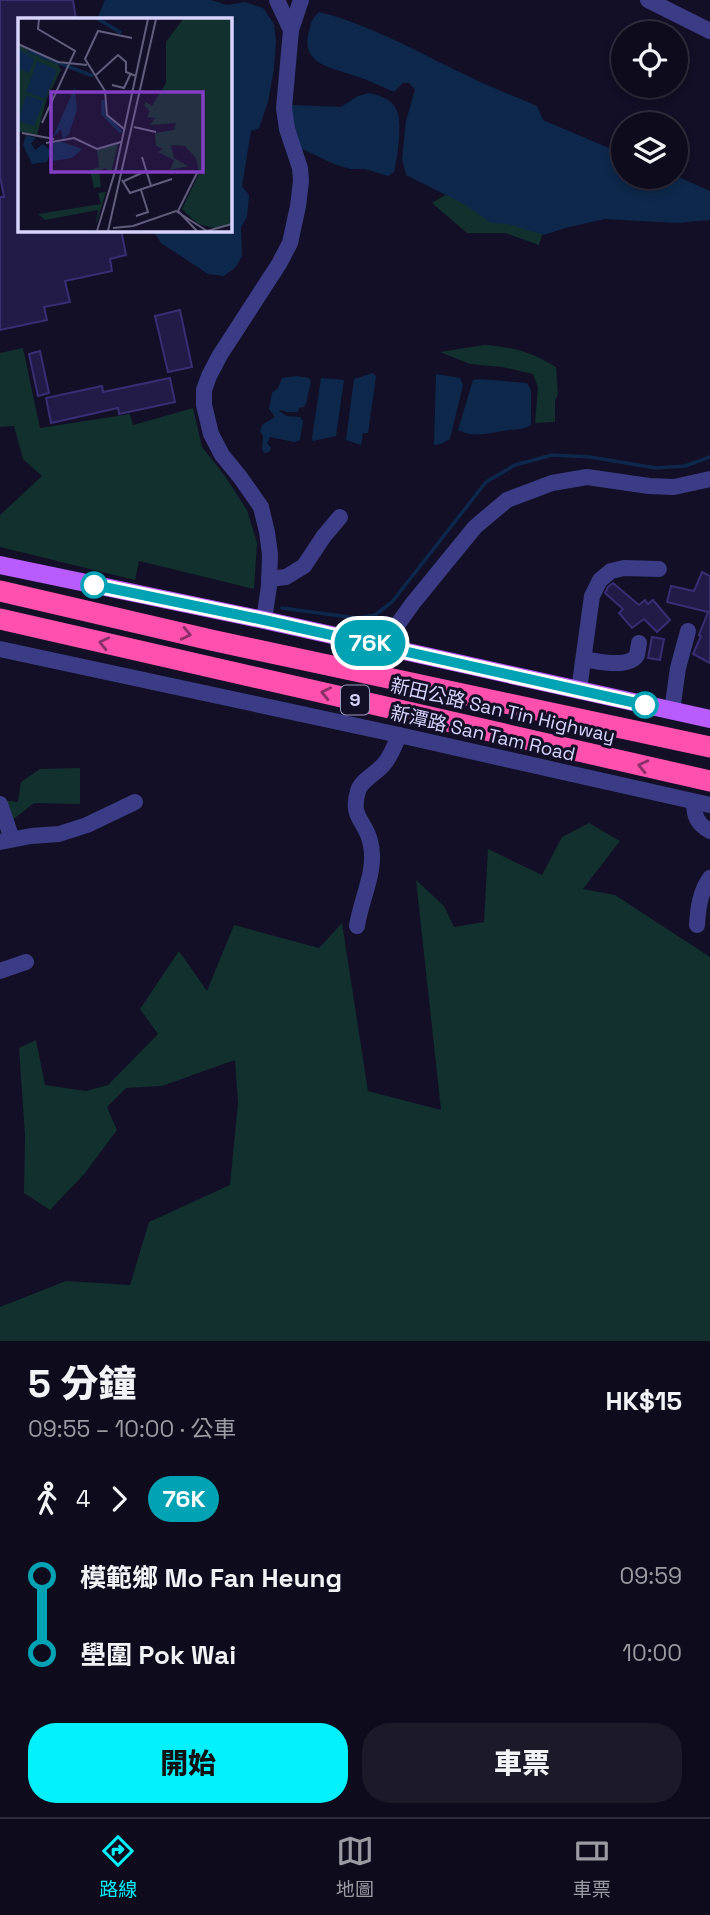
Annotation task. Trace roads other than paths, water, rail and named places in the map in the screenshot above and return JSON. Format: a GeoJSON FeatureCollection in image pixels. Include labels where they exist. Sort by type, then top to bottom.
{"type":"FeatureCollection","features":[{"type":"Feature","properties":{"kind":"highway","name":"新田公路 San Tin Highway"},"geometry":{"type":"LineString","coordinates":[[0,591],[710,747]]}},
{"type":"Feature","properties":{"kind":"highway","name":"新田公路 San Tin Highway"},"geometry":{"type":"LineString","coordinates":[[0,619],[710,781]]}},
{"type":"Feature","properties":{"kind":"main road"},"geometry":{"type":"LineString","coordinates":[[0,565],[264,620],[710,719]]}},
{"type":"Feature","properties":{"kind":"street"},"geometry":{"type":"LineString","coordinates":[[277,0],[291,30]]}},
{"type":"Feature","properties":{"kind":"street"},"geometry":{"type":"LineString","coordinates":[[264,620],[270,554],[261,507],[222,456],[211,434],[204,412],[204,390],[220,355],[279,264],[293,231],[301,181],[299,163],[287,129],[284,108],[291,30],[301,0]]}},
{"type":"Feature","properties":{"kind":"street"},"geometry":{"type":"LineString","coordinates":[[648,0],[710,31]]}},
{"type":"Feature","properties":{"kind":"street"},"geometry":{"type":"LineString","coordinates":[[382,646],[475,527],[507,500],[552,483],[587,477],[674,487],[710,479]]}},
{"type":"Feature","properties":{"kind":"street"},"geometry":{"type":"LineString","coordinates":[[269,579],[286,577],[304,566],[340,517]]}},
{"type":"Feature","properties":{"kind":"street"},"geometry":{"type":"LineString","coordinates":[[579,690],[592,596],[600,580],[611,570],[659,569]]}},
{"type":"Feature","properties":{"kind":"street"},"geometry":{"type":"LineString","coordinates":[[673,711],[678,668],[688,631]]}},
{"type":"Feature","properties":{"kind":"street"},"geometry":{"type":"LineString","coordinates":[[584,659],[622,664],[637,655],[639,643]]}},
{"type":"Feature","properties":{"kind":"street","name":"新潭路 San Tam Road"},"geometry":{"type":"LineString","coordinates":[[0,649],[702,803]]}},
{"type":"Feature","properties":{"kind":"street"},"geometry":{"type":"LineString","coordinates":[[357,926],[359,907],[370,878],[372,853],[370,840],[356,814],[357,793],[359,786],[385,763],[395,747],[398,735]]}},
{"type":"Feature","properties":{"kind":"street"},"geometry":{"type":"LineString","coordinates":[[0,804],[6,840],[59,834],[87,825],[135,803]]}},
{"type":"Feature","properties":{"kind":"street"},"geometry":{"type":"LineString","coordinates":[[702,803],[696,820],[710,831]]}},
{"type":"Feature","properties":{"kind":"street"},"geometry":{"type":"LineString","coordinates":[[697,925],[701,897],[710,878]]}},
{"type":"Feature","properties":{"kind":"street"},"geometry":{"type":"LineString","coordinates":[[0,971],[26,962]]}},
{"type":"Feature","properties":{"kind":"water"},"geometry":{"type":"Polygon","coordinates":[[[105,0],[211,0],[227,5],[245,2],[263,8],[274,24],[274,69],[268,102],[259,128],[251,131],[242,186],[249,195],[247,217],[241,227],[242,256],[235,268],[224,276],[208,274],[161,243],[153,231],[231,231],[231,18],[97,18],[105,0]]]}},
{"type":"Feature","properties":{"kind":"water"},"geometry":{"type":"Polygon","coordinates":[[[319,12],[377,32],[537,106],[543,120],[611,149],[611,189],[688,189],[688,181],[710,191],[710,220],[677,223],[605,219],[544,235],[508,224],[491,223],[464,204],[406,175],[402,159],[406,121],[415,90],[409,83],[403,83],[394,92],[330,68],[314,59],[307,43],[315,16],[319,12]]]}},
{"type":"Feature","properties":{"kind":"water"},"geometry":{"type":"Polygon","coordinates":[[[369,93],[391,102],[398,113],[397,159],[394,172],[388,176],[334,164],[302,149],[287,137],[292,105],[341,107],[358,96],[369,93]]]}},
{"type":"Feature","properties":{"kind":"water"},"geometry":{"type":"Polygon","coordinates":[[[373,373],[376,376],[368,433],[363,433],[361,445],[346,440],[354,379],[373,373]]]}},
{"type":"Feature","properties":{"kind":"water"},"geometry":{"type":"Polygon","coordinates":[[[436,374],[460,378],[463,385],[450,439],[434,445],[436,374]]]}},
{"type":"Feature","properties":{"kind":"water"},"geometry":{"type":"Polygon","coordinates":[[[282,378],[309,378],[311,381],[306,404],[299,408],[298,412],[279,411],[287,416],[300,417],[303,421],[300,440],[294,442],[270,437],[267,443],[271,448],[264,453],[260,431],[262,425],[275,417],[269,409],[272,393],[278,388],[282,378]]]}},
{"type":"Feature","properties":{"kind":"water"},"geometry":{"type":"Polygon","coordinates":[[[321,378],[344,380],[336,436],[313,441],[312,438],[321,378]]]}},
{"type":"Feature","properties":{"kind":"water"},"geometry":{"type":"Polygon","coordinates":[[[473,380],[527,383],[531,390],[531,425],[523,429],[484,434],[458,430],[473,380]]]}},
{"type":"Feature","properties":{"kind":"waterway"},"geometry":{"type":"LineString","coordinates":[[282,608],[356,618],[375,615],[392,602],[486,482],[515,465],[552,455],[590,457],[656,468],[685,466],[710,457]]}}]}
